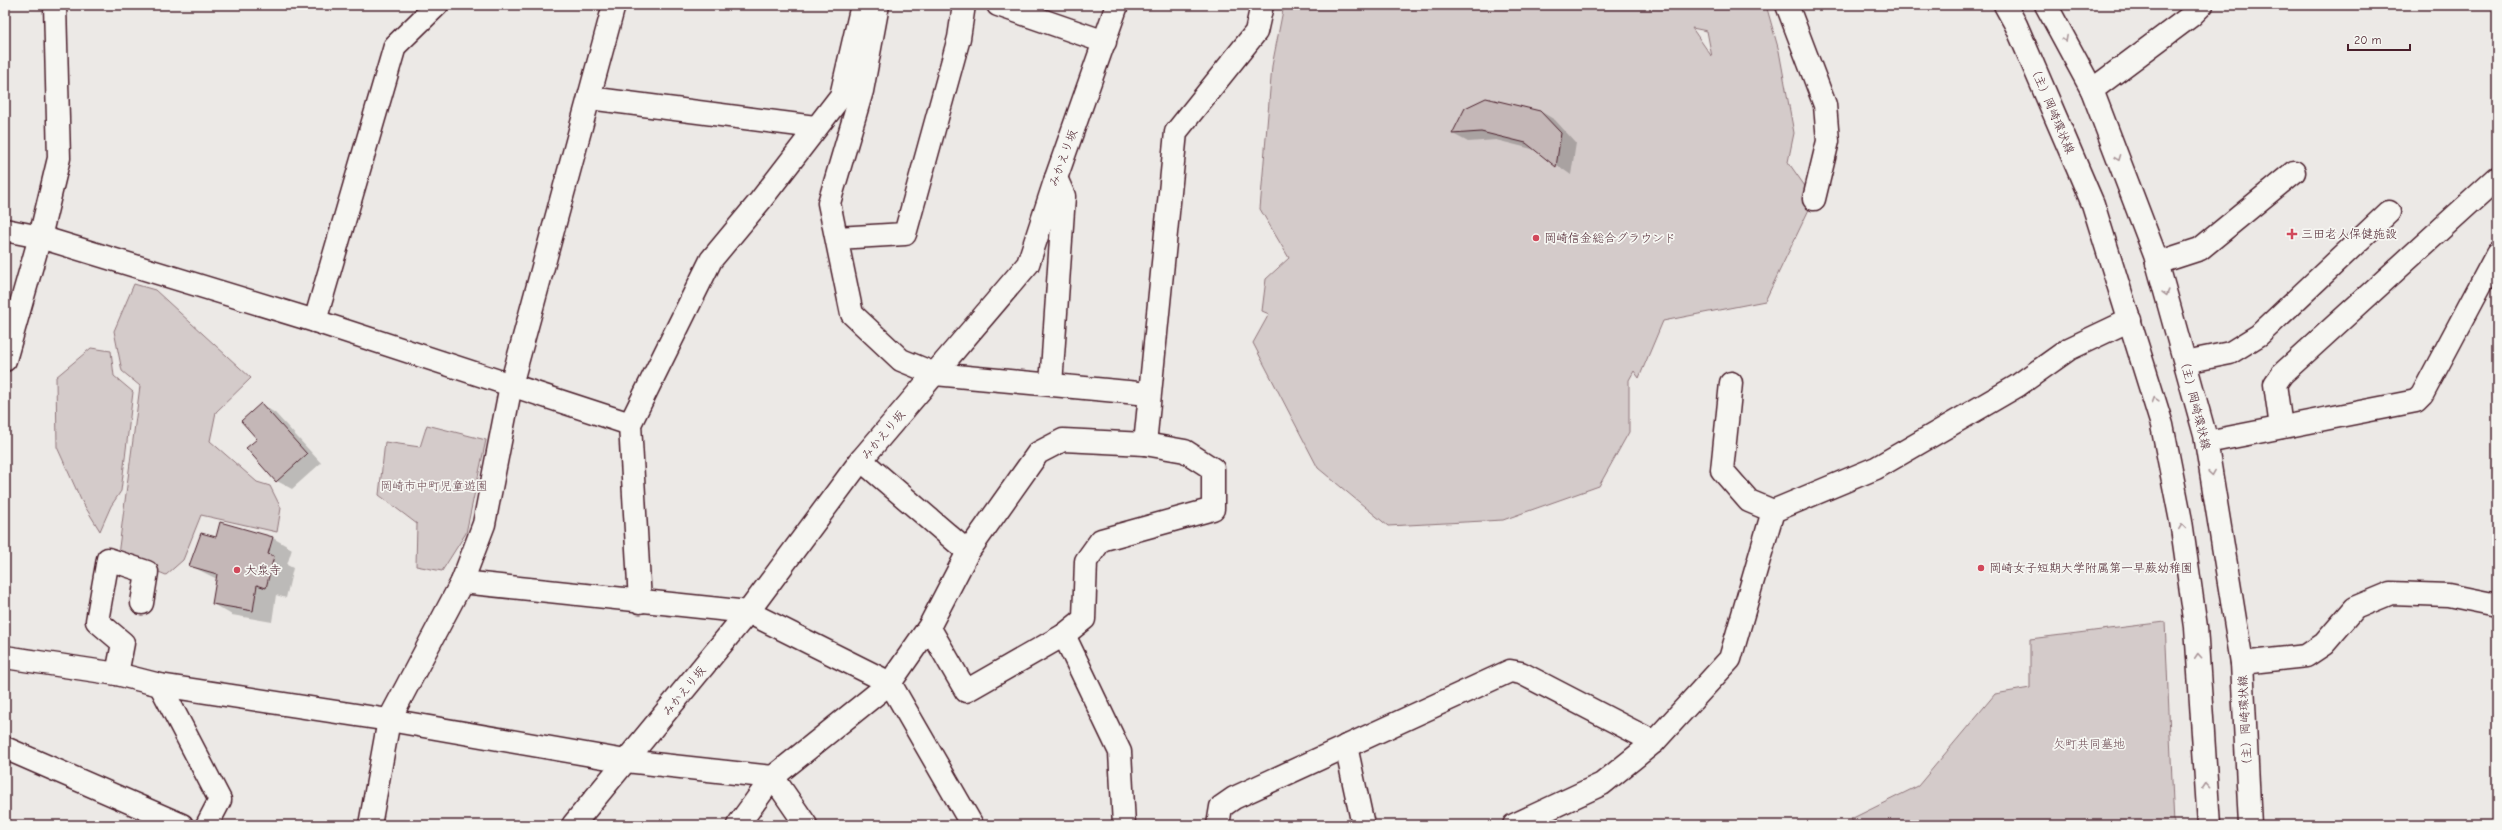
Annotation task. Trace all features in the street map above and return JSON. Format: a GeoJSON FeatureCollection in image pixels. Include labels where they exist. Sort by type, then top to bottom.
{"type":"FeatureCollection","features":[{"type":"Feature","properties":{"kind":"street"},"geometry":{"type":"LineString","coordinates":[[5,360],[8,338],[40,237],[59,158],[55,5]]}},
{"type":"Feature","properties":{"kind":"street"},"geometry":{"type":"LineString","coordinates":[[315,321],[395,46],[437,5]]}},
{"type":"Feature","properties":{"kind":"street"},"geometry":{"type":"LineString","coordinates":[[370,825],[389,720],[462,582],[484,524],[511,385],[614,5]]}},
{"type":"Feature","properties":{"kind":"street"},"geometry":{"type":"LineString","coordinates":[[640,602],[630,424],[711,260],[760,201],[815,127],[841,96],[862,5]]}},
{"type":"Feature","properties":{"kind":"street"},"geometry":{"type":"LineString","coordinates":[[878,5],[862,91],[829,203],[852,314],[901,360],[935,374],[1149,394]]}},
{"type":"Feature","properties":{"kind":"street"},"geometry":{"type":"LineString","coordinates":[[837,238],[905,234],[959,38],[964,5]]}},
{"type":"Feature","properties":{"kind":"street"},"geometry":{"type":"LineString","coordinates":[[998,5],[1105,42]]}},
{"type":"Feature","properties":{"kind":"street","name":"みかえり坂"},"geometry":{"type":"LineString","coordinates":[[573,825],[748,612],[861,460],[1028,264],[1056,178],[1117,5]]}},
{"type":"Feature","properties":{"kind":"street"},"geometry":{"type":"LineString","coordinates":[[1145,444],[1176,132],[1256,32],[1262,5]]}},
{"type":"Feature","properties":{"kind":"street"},"geometry":{"type":"LineString","coordinates":[[1787,5],[1825,105],[1828,141],[1814,199]]}},
{"type":"Feature","properties":{"kind":"street","name":"（主）岡崎環状線"},"geometry":{"type":"LineString","coordinates":[[2005,5],[2016,26],[2093,204],[2162,425],[2181,521],[2196,627],[2209,825]]}},
{"type":"Feature","properties":{"kind":"street","name":"（主）岡崎環状線"},"geometry":{"type":"LineString","coordinates":[[2046,5],[2092,90],[2157,263],[2206,442],[2242,663],[2250,825]]}},
{"type":"Feature","properties":{"kind":"street"},"geometry":{"type":"LineString","coordinates":[[2092,90],[2191,16],[2202,5]]}},
{"type":"Feature","properties":{"kind":"street"},"geometry":{"type":"LineString","coordinates":[[589,98],[815,127]]}},
{"type":"Feature","properties":{"kind":"street"},"geometry":{"type":"LineString","coordinates":[[2157,263],[2200,249],[2294,172]]}},
{"type":"Feature","properties":{"kind":"street"},"geometry":{"type":"LineString","coordinates":[[1051,385],[1064,196],[1056,178]]}},
{"type":"Feature","properties":{"kind":"street"},"geometry":{"type":"LineString","coordinates":[[2281,427],[2275,384],[2282,374],[2495,183]]}},
{"type":"Feature","properties":{"kind":"street"},"geometry":{"type":"LineString","coordinates":[[2185,362],[2230,353],[2259,336],[2389,212]]}},
{"type":"Feature","properties":{"kind":"street"},"geometry":{"type":"LineString","coordinates":[[5,230],[40,237],[315,321],[630,424]]}},
{"type":"Feature","properties":{"kind":"street"},"geometry":{"type":"LineString","coordinates":[[2206,442],[2416,401],[2422,395],[2497,254]]}},
{"type":"Feature","properties":{"kind":"street"},"geometry":{"type":"LineString","coordinates":[[1731,383],[1722,470],[1749,501],[1773,512],[1876,468],[2017,386],[2069,349],[2130,320]]}},
{"type":"Feature","properties":{"kind":"street"},"geometry":{"type":"LineString","coordinates":[[738,825],[773,777],[890,683],[929,626],[968,552],[1038,453],[1063,440],[1145,444],[1184,450],[1214,469],[1213,509],[1101,540],[1086,561],[1084,619],[1064,635],[966,691],[929,626]]}},
{"type":"Feature","properties":{"kind":"street"},"geometry":{"type":"LineString","coordinates":[[861,460],[968,552]]}},
{"type":"Feature","properties":{"kind":"street"},"geometry":{"type":"LineString","coordinates":[[1514,825],[1602,784],[1654,742],[1730,659],[1773,512]]}},
{"type":"Feature","properties":{"kind":"street"},"geometry":{"type":"LineString","coordinates":[[118,674],[123,643],[97,621],[108,559],[147,572],[142,603]]}},
{"type":"Feature","properties":{"kind":"street"},"geometry":{"type":"LineString","coordinates":[[462,582],[640,602],[748,612],[890,683],[972,825]]}},
{"type":"Feature","properties":{"kind":"street"},"geometry":{"type":"LineString","coordinates":[[2242,663],[2306,656],[2324,644],[2355,608],[2391,593],[2448,595],[2497,605]]}},
{"type":"Feature","properties":{"kind":"street"},"geometry":{"type":"LineString","coordinates":[[1064,635],[1120,752],[1124,825]]}},
{"type":"Feature","properties":{"kind":"street"},"geometry":{"type":"LineString","coordinates":[[5,657],[118,674],[160,685],[389,720],[626,761],[773,777],[806,825]]}},
{"type":"Feature","properties":{"kind":"street"},"geometry":{"type":"LineString","coordinates":[[1218,825],[1221,807],[1234,798],[1510,671],[1521,673],[1654,742]]}},
{"type":"Feature","properties":{"kind":"street"},"geometry":{"type":"LineString","coordinates":[[160,685],[220,800],[207,825]]}},
{"type":"Feature","properties":{"kind":"street"},"geometry":{"type":"LineString","coordinates":[[1346,746],[1363,825]]}},
{"type":"Feature","properties":{"kind":"street"},"geometry":{"type":"LineString","coordinates":[[5,748],[182,825]]}},
{"type":"Feature","properties":{"kind":"green space","name":"岡崎信金総合グラウンド"},"geometry":{"type":"Polygon","coordinates":[[[1284,5],[1766,5],[1779,51],[1794,133],[1788,162],[1814,199],[1765,301],[1663,321],[1639,378],[1634,371],[1629,380],[1629,432],[1599,486],[1503,520],[1388,526],[1318,468],[1253,343],[1269,314],[1262,311],[1266,279],[1289,258],[1260,209],[1272,66],[1284,5]],[[1692,28],[1712,57],[1707,31],[1692,28]]]}},
{"type":"Feature","properties":{"kind":"green space"},"geometry":{"type":"Polygon","coordinates":[[[134,284],[155,290],[251,378],[216,412],[210,441],[257,482],[270,486],[281,508],[277,532],[201,515],[183,560],[166,575],[118,555],[140,386],[122,371],[114,331],[134,284]]]}},
{"type":"Feature","properties":{"kind":"green space"},"geometry":{"type":"Polygon","coordinates":[[[91,348],[111,351],[114,376],[133,392],[121,491],[111,506],[100,531],[81,500],[57,447],[56,377],[91,348]]]}},
{"type":"Feature","properties":{"kind":"green space","name":"岡崎市中町児童遊園"},"geometry":{"type":"Polygon","coordinates":[[[427,425],[486,440],[466,533],[442,571],[416,566],[417,524],[379,495],[385,442],[420,447],[427,425]]]}},
{"type":"Feature","properties":{"kind":"green space","name":"欠町共同墓地"},"geometry":{"type":"Polygon","coordinates":[[[2165,622],[2174,825],[1855,825],[1851,819],[1918,786],[1995,694],[2030,688],[2030,639],[2165,622]]]}},
{"type":"Feature","properties":{"kind":"building"},"geometry":{"type":"Polygon","coordinates":[[[1486,98],[1540,111],[1561,133],[1556,167],[1526,143],[1481,132],[1452,134],[1465,108],[1486,98]]]}},
{"type":"Feature","properties":{"kind":"building"},"geometry":{"type":"Polygon","coordinates":[[[261,403],[307,454],[276,482],[246,448],[257,439],[241,421],[261,403]]]}},
{"type":"Feature","properties":{"kind":"building","name":"大泉寺"},"geometry":{"type":"Polygon","coordinates":[[[220,522],[273,537],[268,554],[274,556],[266,588],[257,585],[253,611],[212,604],[217,574],[189,566],[201,533],[216,537],[220,522]]]}},
{"type":"Feature","properties":{"kind":"place","name":"三田老人保健施設"},"geometry":{"type":"Point","coordinates":[2292,234]}},
{"type":"Feature","properties":{"kind":"place","name":"岡崎信金総合グラウンド"},"geometry":{"type":"Point","coordinates":[1536,238]}},
{"type":"Feature","properties":{"kind":"place","name":"岡崎女子短期大学附属第一早蕨幼稚園"},"geometry":{"type":"Point","coordinates":[1981,568]}},
{"type":"Feature","properties":{"kind":"place","name":"大泉寺"},"geometry":{"type":"Point","coordinates":[237,570]}}]}
